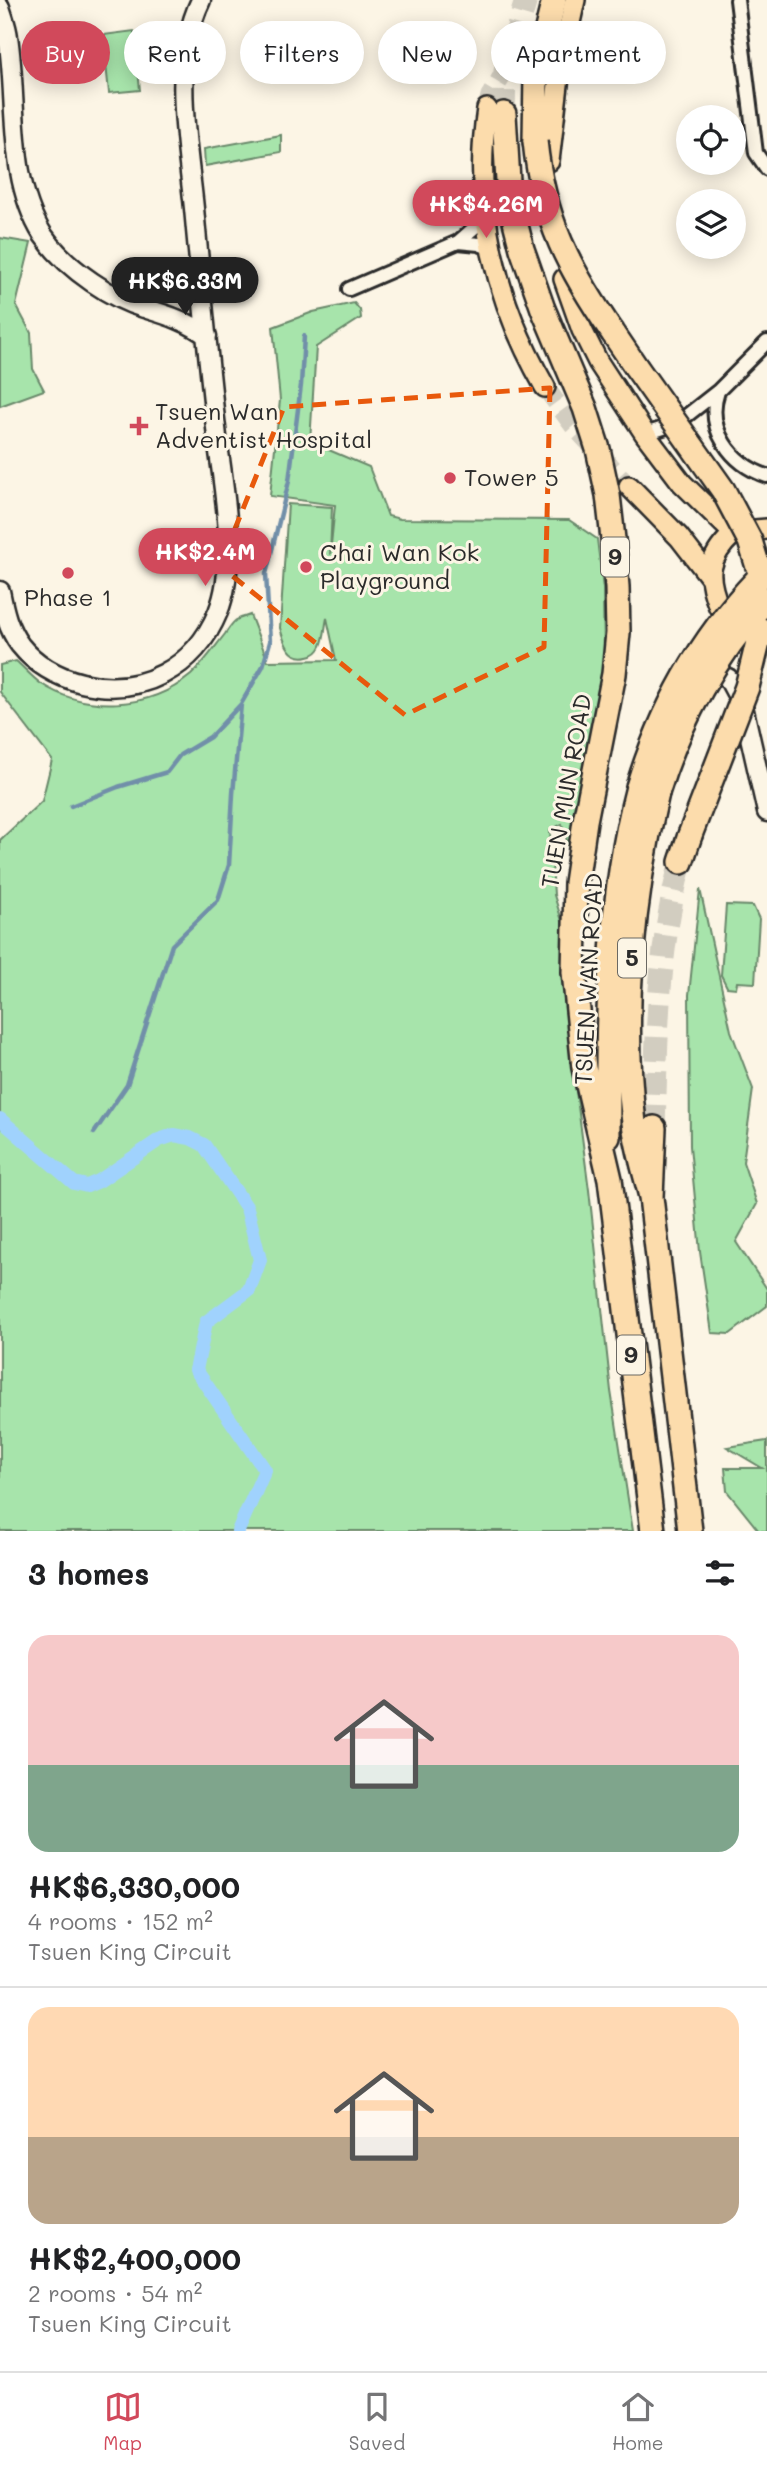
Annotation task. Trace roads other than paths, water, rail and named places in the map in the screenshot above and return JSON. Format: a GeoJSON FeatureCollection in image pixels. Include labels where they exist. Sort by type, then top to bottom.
{"type":"FeatureCollection","features":[{"type":"Feature","properties":{"kind":"highway"},"geometry":{"type":"LineString","coordinates":[[554,0],[538,63],[535,125],[541,185],[555,233],[576,277],[593,304],[723,490],[762,569]]}},
{"type":"Feature","properties":{"kind":"highway","name":"TUEN MUN ROAD"},"geometry":{"type":"LineString","coordinates":[[495,112],[509,198],[522,249],[543,309],[585,408],[598,449],[608,495],[613,539],[618,633],[608,711],[580,850],[576,883],[576,1004],[584,1068],[610,1178],[653,1531]]}},
{"type":"Feature","properties":{"kind":"highway","name":"TSUEN WAN ROAD"},"geometry":{"type":"LineString","coordinates":[[651,1197],[634,1125],[630,1073],[635,912],[644,854],[647,790],[664,718],[695,658],[762,569]]}},
{"type":"Feature","properties":{"kind":"highway","name":"TSUEN WAN ROAD"},"geometry":{"type":"LineString","coordinates":[[610,1178],[608,1034],[615,912],[625,842],[647,790],[715,666],[735,636],[767,599]]}},
{"type":"Feature","properties":{"kind":"highway"},"geometry":{"type":"LineString","coordinates":[[681,862],[747,687],[755,624]]}},
{"type":"Feature","properties":{"kind":"highway","name":"9"},"geometry":{"type":"LineString","coordinates":[[654,1128],[651,1197],[690,1531]]}},
{"type":"Feature","properties":{"kind":"main road"},"geometry":{"type":"LineString","coordinates":[[549,162],[560,68],[575,0]]}},
{"type":"Feature","properties":{"kind":"main road"},"geometry":{"type":"LineString","coordinates":[[495,112],[481,173],[484,212],[499,283],[514,325],[545,387]]}},
{"type":"Feature","properties":{"kind":"main road"},"geometry":{"type":"LineString","coordinates":[[565,279],[582,330],[597,362],[645,434],[682,483],[730,532],[717,550],[710,577]]}},
{"type":"Feature","properties":{"kind":"main road"},"geometry":{"type":"LineString","coordinates":[[629,486],[679,537],[710,577],[719,607],[735,617],[755,624]]}},
{"type":"Feature","properties":{"kind":"street"},"geometry":{"type":"LineString","coordinates":[[0,592],[10,629],[20,646],[47,670],[93,686],[135,685],[169,672],[197,648],[218,613],[224,593],[227,557],[226,517],[201,294],[184,82],[188,39],[201,0]]}},
{"type":"Feature","properties":{"kind":"street"},"geometry":{"type":"LineString","coordinates":[[737,0],[756,153],[767,169]]}},
{"type":"Feature","properties":{"kind":"street"},"geometry":{"type":"LineString","coordinates":[[0,6],[8,37],[20,168],[33,214],[42,234],[58,255],[102,289],[144,309],[164,313],[196,328],[206,336]]}},
{"type":"Feature","properties":{"kind":"street"},"geometry":{"type":"LineString","coordinates":[[349,289],[458,242],[475,227],[484,212]]}},
{"type":"Feature","properties":{"kind":"street"},"geometry":{"type":"LineString","coordinates":[[458,242],[491,248]]}},
{"type":"Feature","properties":{"kind":"street"},"geometry":{"type":"LineString","coordinates":[[164,313],[184,308],[201,294]]}},
{"type":"Feature","properties":{"kind":"street"},"geometry":{"type":"LineString","coordinates":[[645,434],[676,424],[718,391],[767,342]]}},
{"type":"Feature","properties":{"kind":"street"},"geometry":{"type":"LineString","coordinates":[[718,391],[714,410],[720,436],[739,462],[767,476]]}},
{"type":"Feature","properties":{"kind":"street"},"geometry":{"type":"LineString","coordinates":[[729,678],[743,706],[767,812]]}},
{"type":"Feature","properties":{"kind":"waterway"},"geometry":{"type":"LineString","coordinates":[[71,806],[118,787],[167,772],[180,755],[210,737],[241,704],[263,666],[270,642],[266,574],[289,481],[304,336]]}},
{"type":"Feature","properties":{"kind":"waterway"},"geometry":{"type":"LineString","coordinates":[[94,1133],[127,1085],[172,945],[218,900],[229,865],[241,704]]}},
{"type":"Feature","properties":{"kind":"waterway"},"geometry":{"type":"LineString","coordinates":[[0,1119],[74,1183],[87,1186],[99,1181],[159,1140],[174,1135],[190,1138],[204,1145],[247,1208],[260,1260],[249,1290],[206,1322],[196,1370],[265,1470],[238,1531]]}},
{"type":"Feature","properties":{"kind":"tunnel"},"geometry":{"type":"LineString","coordinates":[[504,114],[505,71],[526,0]]}},
{"type":"Feature","properties":{"kind":"tunnel"},"geometry":{"type":"LineString","coordinates":[[487,109],[490,96],[497,84]]}},
{"type":"Feature","properties":{"kind":"tunnel"},"geometry":{"type":"LineString","coordinates":[[545,387],[573,425],[629,486]]}},
{"type":"Feature","properties":{"kind":"tunnel"},"geometry":{"type":"LineString","coordinates":[[654,1128],[663,961],[681,862]]}},
{"type":"Feature","properties":{"kind":"place","name":"Tsuen Wan Adventist Hospital"},"geometry":{"type":"Point","coordinates":[139,426]}},
{"type":"Feature","properties":{"kind":"place","name":"Tower 5"},"geometry":{"type":"Point","coordinates":[450,478]}},
{"type":"Feature","properties":{"kind":"place","name":"Chai Wan Kok Playground"},"geometry":{"type":"Point","coordinates":[306,567]}},
{"type":"Feature","properties":{"kind":"place","name":"Phase 1"},"geometry":{"type":"Point","coordinates":[68,573]}}]}
